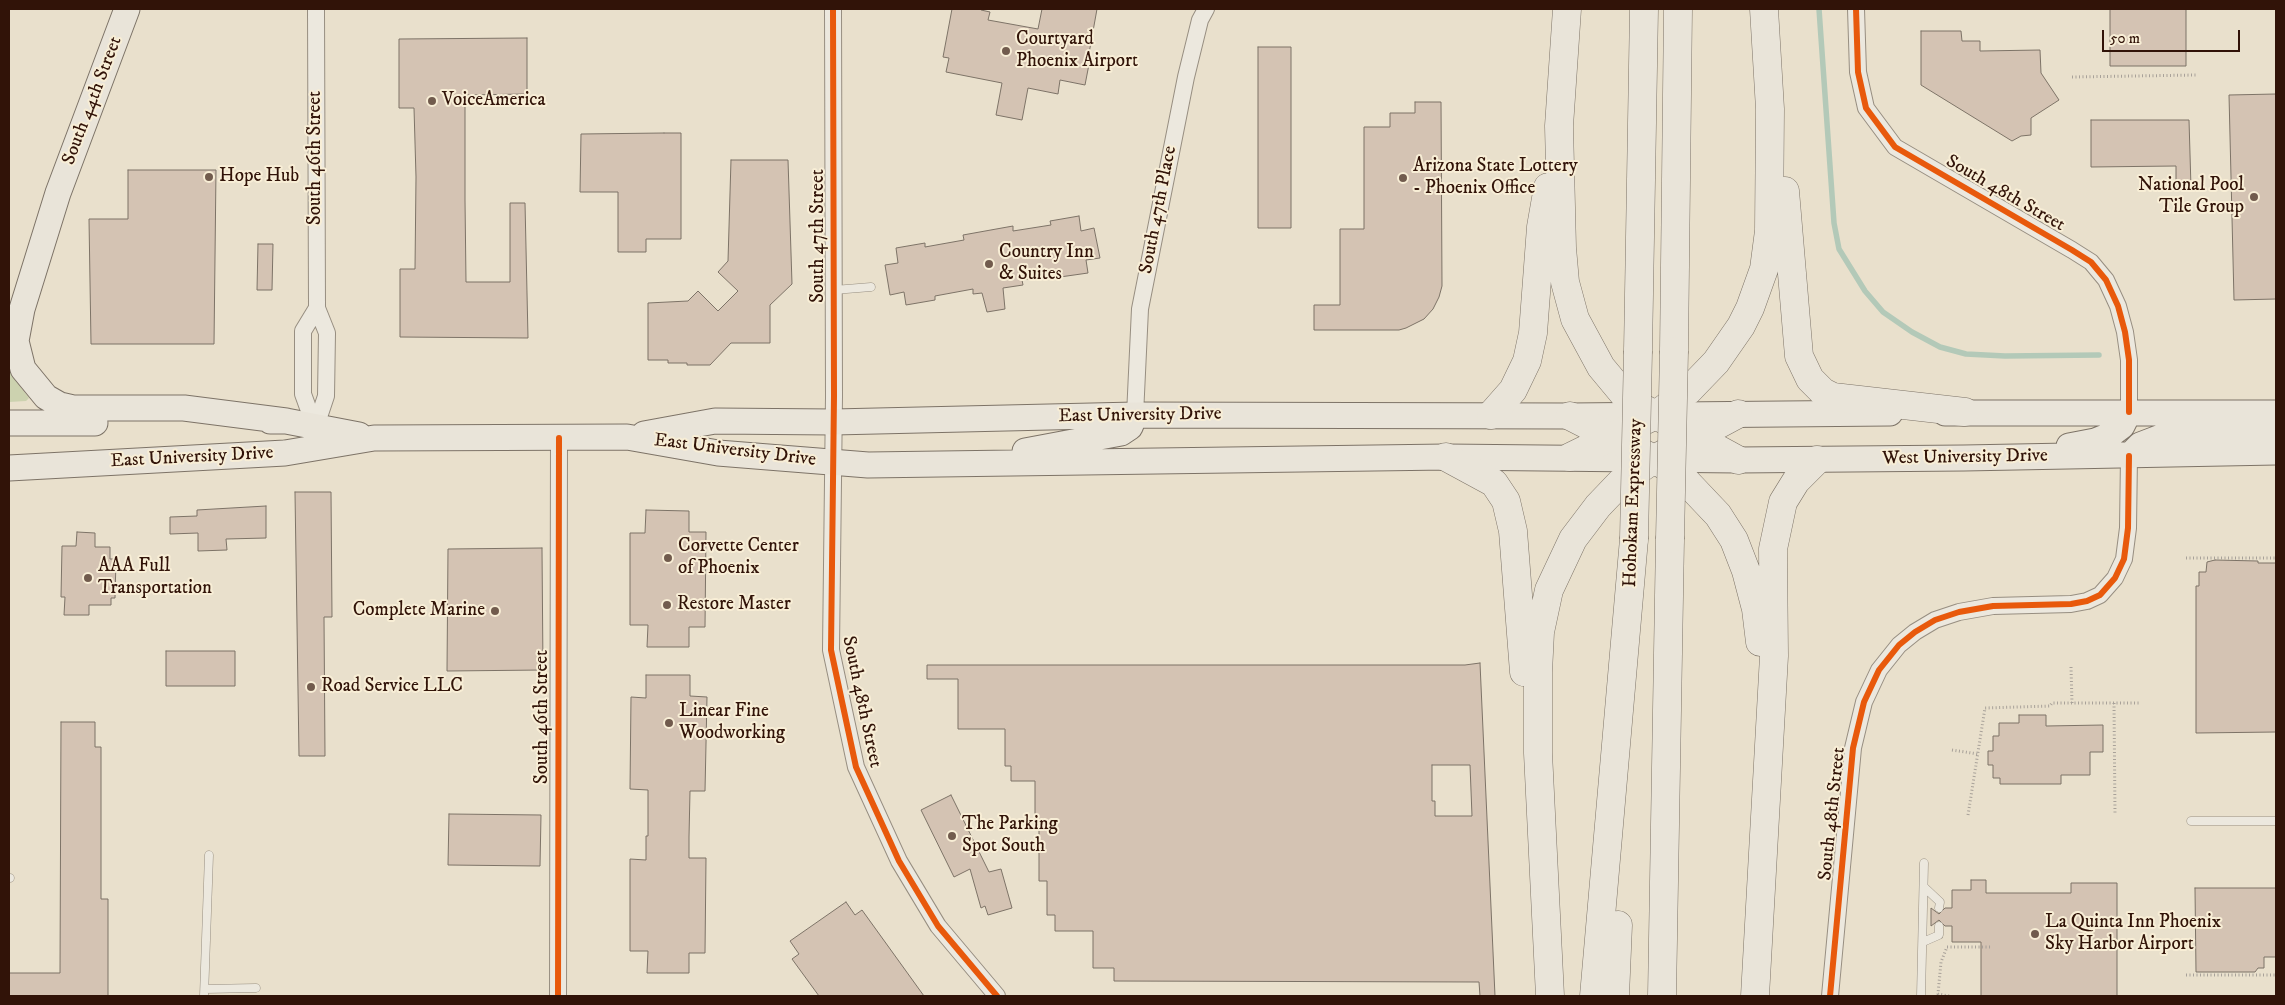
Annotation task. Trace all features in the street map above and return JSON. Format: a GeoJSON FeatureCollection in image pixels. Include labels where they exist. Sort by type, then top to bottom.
{"type":"FeatureCollection","features":[{"type":"Feature","properties":{"kind":"highway"},"geometry":{"type":"LineString","coordinates":[[1567,9],[1559,126],[1563,264],[1565,282],[1576,319],[1591,352],[1626,397],[1738,460]]}},
{"type":"Feature","properties":{"kind":"highway","name":"Hohokam Expressway"},"geometry":{"type":"LineString","coordinates":[[1615,996],[1634,539],[1644,9]]}},
{"type":"Feature","properties":{"kind":"highway","name":"Hohokam Expressway"},"geometry":{"type":"LineString","coordinates":[[1662,996],[1674,351],[1678,9]]}},
{"type":"Feature","properties":{"kind":"highway"},"geometry":{"type":"LineString","coordinates":[[1570,457],[1656,415],[1689,390],[1716,362],[1741,326],[1758,288],[1764,269],[1769,231],[1770,109],[1764,9]]}},
{"type":"Feature","properties":{"kind":"highway"},"geometry":{"type":"LineString","coordinates":[[1770,109],[1786,194],[1799,356],[1805,373],[1823,392],[1833,397],[1964,412]]}},
{"type":"Feature","properties":{"kind":"highway"},"geometry":{"type":"LineString","coordinates":[[1491,415],[1508,397],[1527,361],[1542,227],[1559,126]]}},
{"type":"Feature","properties":{"kind":"highway"},"geometry":{"type":"LineString","coordinates":[[1550,996],[1538,753],[1538,649],[1549,590],[1568,547],[1585,522],[1620,484],[1654,459],[1738,414]]}},
{"type":"Feature","properties":{"kind":"highway"},"geometry":{"type":"LineString","coordinates":[[1570,416],[1654,459],[1690,484],[1718,516],[1734,540],[1746,571],[1756,609],[1768,748]]}},
{"type":"Feature","properties":{"kind":"highway"},"geometry":{"type":"LineString","coordinates":[[1446,457],[1494,483],[1506,501],[1509,510],[1513,531],[1524,671],[1538,753]]}},
{"type":"Feature","properties":{"kind":"highway"},"geometry":{"type":"LineString","coordinates":[[1755,996],[1774,656],[1773,549],[1783,502],[1791,488],[1817,460]]}},
{"type":"Feature","properties":{"kind":"highway"},"geometry":{"type":"LineString","coordinates":[[1594,996],[1634,539]]}},
{"type":"Feature","properties":{"kind":"highway"},"geometry":{"type":"LineString","coordinates":[[1662,958],[1679,989],[1680,996]]}},
{"type":"Feature","properties":{"kind":"main road","name":"South 44th Street"},"geometry":{"type":"LineString","coordinates":[[58,193],[127,9]]}},
{"type":"Feature","properties":{"kind":"main road"},"geometry":{"type":"LineString","coordinates":[[9,297],[58,193]]}},
{"type":"Feature","properties":{"kind":"main road"},"geometry":{"type":"LineString","coordinates":[[58,193],[18,325],[16,341],[23,369],[46,397],[60,405],[73,408],[184,408],[286,421]]}},
{"type":"Feature","properties":{"kind":"main road"},"geometry":{"type":"LineString","coordinates":[[1656,415],[1964,412],[2276,413]]}},
{"type":"Feature","properties":{"kind":"main road"},"geometry":{"type":"LineString","coordinates":[[2000,458],[2102,439],[2117,431],[2126,420],[2129,412]]}},
{"type":"Feature","properties":{"kind":"main road"},"geometry":{"type":"LineString","coordinates":[[966,464],[1121,434],[1130,427],[1135,415]]}},
{"type":"Feature","properties":{"kind":"main road","name":"East University Drive"},"geometry":{"type":"LineString","coordinates":[[9,423],[286,421],[316,437],[559,438],[627,437],[715,421],[834,422],[1135,415],[1656,415]]}},
{"type":"Feature","properties":{"kind":"main road"},"geometry":{"type":"LineString","coordinates":[[2129,456],[2140,445],[2161,436],[2276,430]]}},
{"type":"Feature","properties":{"kind":"main road","name":"East University Drive"},"geometry":{"type":"LineString","coordinates":[[9,468],[284,453],[316,437]]}},
{"type":"Feature","properties":{"kind":"main road","name":"East University Drive"},"geometry":{"type":"LineString","coordinates":[[627,437],[718,453],[833,463],[966,464],[1446,457],[1654,459]]}},
{"type":"Feature","properties":{"kind":"main road","name":"West University Drive"},"geometry":{"type":"LineString","coordinates":[[1654,459],[2000,458],[2276,452]]}},
{"type":"Feature","properties":{"kind":"street","name":"South 46th Street"},"geometry":{"type":"LineString","coordinates":[[316,9],[316,308],[327,333],[326,396],[316,437]]}},
{"type":"Feature","properties":{"kind":"street","name":"South 47th Street"},"geometry":{"type":"LineString","coordinates":[[833,9],[833,463]]}},
{"type":"Feature","properties":{"kind":"street","name":"South 47th Place"},"geometry":{"type":"LineString","coordinates":[[1135,415],[1140,309],[1186,77],[1200,20],[1206,9]]}},
{"type":"Feature","properties":{"kind":"street","name":"South 48th Street"},"geometry":{"type":"LineString","coordinates":[[1856,9],[1858,72],[1866,108],[1895,147],[2072,250],[2090,262],[2106,280],[2118,306],[2125,332],[2129,360],[2129,412]]}},
{"type":"Feature","properties":{"kind":"street","name":"South 46th Street"},"geometry":{"type":"LineString","coordinates":[[316,308],[303,331],[303,394],[316,437]]}},
{"type":"Feature","properties":{"kind":"street","name":"South 46th Street"},"geometry":{"type":"LineString","coordinates":[[558,996],[559,438]]}},
{"type":"Feature","properties":{"kind":"street","name":"South 48th Street"},"geometry":{"type":"LineString","coordinates":[[1830,996],[1853,748],[1864,702],[1879,670],[1898,645],[1935,620],[1959,612],[1993,606],[2071,604],[2087,601],[2100,595],[2115,578],[2124,559],[2128,528],[2129,456]]}},
{"type":"Feature","properties":{"kind":"street","name":"South 48th Street"},"geometry":{"type":"LineString","coordinates":[[833,463],[831,650],[856,767],[899,861],[938,926],[997,996]]}},
{"type":"Feature","properties":{"kind":"lane"},"geometry":{"type":"LineString","coordinates":[[834,290],[872,288]]}},
{"type":"Feature","properties":{"kind":"lane"},"geometry":{"type":"LineString","coordinates":[[2191,821],[2276,821]]}},
{"type":"Feature","properties":{"kind":"lane"},"geometry":{"type":"LineString","coordinates":[[209,855],[205,993],[256,988]]}},
{"type":"Feature","properties":{"kind":"lane"},"geometry":{"type":"LineString","coordinates":[[1921,996],[1924,863]]}},
{"type":"Feature","properties":{"kind":"lane"},"geometry":{"type":"LineString","coordinates":[[1924,887],[1940,902],[1940,908]]}},
{"type":"Feature","properties":{"kind":"lane"},"geometry":{"type":"LineString","coordinates":[[1923,942],[1939,935],[1939,926]]}},
{"type":"Feature","properties":{"kind":"path"},"geometry":{"type":"LineString","coordinates":[[2072,77],[2196,75]]}},
{"type":"Feature","properties":{"kind":"path"},"geometry":{"type":"LineString","coordinates":[[2186,558],[2276,558]]}},
{"type":"Feature","properties":{"kind":"path"},"geometry":{"type":"LineString","coordinates":[[2071,667],[2072,703]]}},
{"type":"Feature","properties":{"kind":"path"},"geometry":{"type":"LineString","coordinates":[[1968,815],[1985,708],[2050,706],[2052,703],[2140,703]]}},
{"type":"Feature","properties":{"kind":"path"},"geometry":{"type":"LineString","coordinates":[[2114,703],[2114,814]]}},
{"type":"Feature","properties":{"kind":"path"},"geometry":{"type":"LineString","coordinates":[[1952,750],[1978,754]]}},
{"type":"Feature","properties":{"kind":"path"},"geometry":{"type":"LineString","coordinates":[[1949,996],[1938,994],[1941,962],[1947,947],[1991,947]]}},
{"type":"Feature","properties":{"kind":"path"},"geometry":{"type":"LineString","coordinates":[[2186,975],[2276,975]]}},
{"type":"Feature","properties":{"kind":"green space"},"geometry":{"type":"Polygon","coordinates":[[[9,367],[29,398],[26,401],[9,402],[9,367]]]}},
{"type":"Feature","properties":{"kind":"building","name":"Courtyard Phoenix Airport"},"geometry":{"type":"Polygon","coordinates":[[[952,9],[982,9],[990,12],[988,20],[1038,29],[1042,9],[1097,9],[1085,85],[1060,80],[1058,94],[1028,88],[1022,120],[996,115],[1002,83],[946,72],[949,58],[943,57],[952,9]]]}},
{"type":"Feature","properties":{"kind":"building"},"geometry":{"type":"Polygon","coordinates":[[[2110,9],[2186,9],[2186,66],[2110,66],[2110,9]]]}},
{"type":"Feature","properties":{"kind":"building"},"geometry":{"type":"Polygon","coordinates":[[[1921,31],[1961,31],[1962,41],[1980,41],[1980,51],[2040,50],[2041,73],[2059,100],[2031,118],[2031,135],[2021,136],[2012,141],[1921,85],[1921,31]]]}},
{"type":"Feature","properties":{"kind":"building"},"geometry":{"type":"Polygon","coordinates":[[[527,38],[527,94],[465,95],[465,200],[466,282],[510,282],[510,203],[525,203],[528,338],[400,337],[400,269],[415,269],[416,177],[414,108],[399,108],[399,39],[527,38]]]}},
{"type":"Feature","properties":{"kind":"building"},"geometry":{"type":"Polygon","coordinates":[[[1258,47],[1291,47],[1291,228],[1258,228],[1258,47]]]}},
{"type":"Feature","properties":{"kind":"building","name":"National Pool Tile Group"},"geometry":{"type":"Polygon","coordinates":[[[2276,94],[2276,299],[2234,300],[2229,95],[2276,94]]]}},
{"type":"Feature","properties":{"kind":"building","name":"Arizona State Lottery - Phoenix Office"},"geometry":{"type":"Polygon","coordinates":[[[1415,102],[1441,102],[1442,286],[1439,297],[1433,309],[1424,319],[1399,330],[1314,330],[1314,305],[1340,305],[1340,229],[1364,229],[1364,127],[1390,127],[1390,113],[1415,113],[1415,102]]]}},
{"type":"Feature","properties":{"kind":"building"},"geometry":{"type":"Polygon","coordinates":[[[2091,120],[2189,120],[2191,188],[2176,188],[2176,166],[2091,167],[2091,120]]]}},
{"type":"Feature","properties":{"kind":"building"},"geometry":{"type":"Polygon","coordinates":[[[681,133],[681,239],[646,239],[646,252],[618,252],[618,192],[580,192],[581,134],[681,133]]]}},
{"type":"Feature","properties":{"kind":"building"},"geometry":{"type":"Polygon","coordinates":[[[731,160],[788,160],[792,284],[770,305],[770,343],[731,343],[710,365],[687,365],[687,363],[668,363],[668,360],[648,360],[648,303],[688,301],[698,291],[718,311],[738,291],[718,272],[728,261],[731,160]]]}},
{"type":"Feature","properties":{"kind":"building"},"geometry":{"type":"Polygon","coordinates":[[[128,170],[216,170],[214,344],[91,344],[89,219],[128,219],[128,170]]]}},
{"type":"Feature","properties":{"kind":"building","name":"Country Inn & Suites"},"geometry":{"type":"Polygon","coordinates":[[[1079,216],[1081,231],[1094,228],[1100,258],[1086,260],[1088,273],[1060,277],[1060,273],[1022,280],[1023,285],[1003,288],[1005,309],[987,312],[982,293],[973,294],[973,289],[935,296],[935,300],[906,305],[904,292],[890,295],[885,265],[898,263],[896,248],[925,243],[925,247],[964,240],[963,235],[1013,226],[1013,231],[1051,225],[1050,221],[1079,216]]]}},
{"type":"Feature","properties":{"kind":"building"},"geometry":{"type":"Polygon","coordinates":[[[258,244],[273,244],[272,290],[257,290],[258,244]]]}},
{"type":"Feature","properties":{"kind":"building","name":"Road Service LLC"},"geometry":{"type":"Polygon","coordinates":[[[295,492],[331,492],[332,617],[324,617],[325,756],[299,756],[295,492]]]}},
{"type":"Feature","properties":{"kind":"building"},"geometry":{"type":"Polygon","coordinates":[[[266,506],[266,538],[226,539],[227,550],[198,551],[198,533],[170,534],[170,517],[197,516],[197,510],[266,506]]]}},
{"type":"Feature","properties":{"kind":"building"},"geometry":{"type":"Polygon","coordinates":[[[646,510],[689,511],[689,532],[706,532],[705,627],[689,627],[689,647],[647,647],[648,625],[630,625],[630,533],[645,533],[646,510]]]}},
{"type":"Feature","properties":{"kind":"building","name":"AAA Full Transportation"},"geometry":{"type":"Polygon","coordinates":[[[77,532],[95,533],[95,547],[110,547],[110,559],[116,559],[115,598],[111,598],[111,605],[89,605],[89,615],[64,615],[65,597],[61,597],[62,546],[76,546],[77,532]]]}},
{"type":"Feature","properties":{"kind":"building","name":"Complete Marine"},"geometry":{"type":"Polygon","coordinates":[[[542,548],[543,670],[447,671],[448,549],[542,548]]]}},
{"type":"Feature","properties":{"kind":"building"},"geometry":{"type":"Polygon","coordinates":[[[2215,560],[2276,563],[2276,732],[2196,733],[2196,586],[2199,586],[2199,572],[2206,572],[2207,562],[2215,560]]]}},
{"type":"Feature","properties":{"kind":"building"},"geometry":{"type":"Polygon","coordinates":[[[166,651],[235,651],[235,686],[166,686],[166,651]]]}},
{"type":"Feature","properties":{"kind":"building"},"geometry":{"type":"Polygon","coordinates":[[[1480,663],[1495,996],[1480,996],[1479,982],[1114,981],[1114,968],[1093,968],[1093,931],[1055,931],[1055,915],[1047,915],[1047,881],[1039,881],[1039,830],[1035,830],[1035,781],[1011,781],[1011,766],[1005,766],[1005,729],[958,729],[958,679],[927,679],[927,665],[1465,665],[1480,663]],[[1432,765],[1432,801],[1435,801],[1435,816],[1472,816],[1470,765],[1432,765]]]}},
{"type":"Feature","properties":{"kind":"building"},"geometry":{"type":"Polygon","coordinates":[[[646,675],[690,675],[690,696],[707,697],[705,791],[690,791],[689,837],[689,858],[706,858],[705,953],[689,953],[689,973],[647,973],[648,951],[630,951],[630,859],[646,860],[646,836],[648,836],[648,790],[630,789],[631,697],[646,698],[646,675]]]}},
{"type":"Feature","properties":{"kind":"building"},"geometry":{"type":"Polygon","coordinates":[[[2019,715],[2046,715],[2046,726],[2103,725],[2103,752],[2090,752],[2090,775],[2061,775],[2061,784],[2000,784],[2000,778],[1993,778],[1993,765],[1988,765],[1988,751],[1993,751],[1993,736],[1999,736],[1999,723],[2019,723],[2019,715]]]}},
{"type":"Feature","properties":{"kind":"building"},"geometry":{"type":"Polygon","coordinates":[[[61,722],[95,722],[95,747],[101,747],[101,899],[108,899],[108,996],[9,996],[9,973],[60,973],[61,722]]]}},
{"type":"Feature","properties":{"kind":"building","name":"The Parking Spot South"},"geometry":{"type":"Polygon","coordinates":[[[951,795],[989,872],[1001,869],[1012,908],[988,915],[985,906],[981,908],[970,869],[954,877],[921,810],[951,795]]]}},
{"type":"Feature","properties":{"kind":"building"},"geometry":{"type":"Polygon","coordinates":[[[449,814],[541,815],[540,866],[448,865],[449,814]]]}},
{"type":"Feature","properties":{"kind":"building","name":"La Quinta Inn Phoenix Sky Harbor Airport"},"geometry":{"type":"Polygon","coordinates":[[[1971,880],[1986,880],[1986,893],[2071,893],[2071,883],[2117,883],[2117,996],[1981,996],[1981,942],[1952,942],[1952,926],[1945,926],[1939,920],[1931,926],[1931,908],[1939,914],[1945,908],[1952,908],[1952,890],[1971,890],[1971,880]]]}},
{"type":"Feature","properties":{"kind":"building"},"geometry":{"type":"Polygon","coordinates":[[[2195,888],[2276,888],[2276,957],[2264,957],[2264,968],[2258,968],[2255,972],[2196,972],[2195,888]]]}},
{"type":"Feature","properties":{"kind":"building"},"geometry":{"type":"Polygon","coordinates":[[[846,902],[855,915],[862,910],[924,996],[819,996],[792,959],[799,954],[790,941],[846,902]]]}},
{"type":"Feature","properties":{"kind":"waterway"},"geometry":{"type":"LineString","coordinates":[[1819,9],[1834,223],[1839,249],[1865,291],[1883,312],[1912,332],[1940,347],[1966,354],[2005,356],[2099,355]]}},
{"type":"Feature","properties":{"kind":"cycle path"},"geometry":{"type":"LineString","coordinates":[[833,9],[834,396],[831,650],[856,767],[899,861],[938,926],[997,996]]}},
{"type":"Feature","properties":{"kind":"cycle path"},"geometry":{"type":"LineString","coordinates":[[1856,9],[1858,72],[1866,108],[1895,147],[2072,250],[2091,262],[2106,280],[2118,306],[2125,332],[2129,360],[2129,412]]}},
{"type":"Feature","properties":{"kind":"cycle path"},"geometry":{"type":"LineString","coordinates":[[558,996],[559,438]]}},
{"type":"Feature","properties":{"kind":"cycle path"},"geometry":{"type":"LineString","coordinates":[[1830,996],[1853,748],[1864,702],[1879,670],[1899,645],[1915,632],[1935,620],[1959,612],[1993,606],[2071,604],[2087,601],[2100,595],[2115,578],[2124,559],[2128,528],[2129,456]]}},
{"type":"Feature","properties":{"kind":"place","name":"Courtyard Phoenix Airport"},"geometry":{"type":"Point","coordinates":[1006,51]}},
{"type":"Feature","properties":{"kind":"place","name":"VoiceAmerica"},"geometry":{"type":"Point","coordinates":[432,101]}},
{"type":"Feature","properties":{"kind":"place","name":"Hope Hub"},"geometry":{"type":"Point","coordinates":[209,177]}},
{"type":"Feature","properties":{"kind":"place","name":"Arizona State Lottery - Phoenix Office"},"geometry":{"type":"Point","coordinates":[1403,178]}},
{"type":"Feature","properties":{"kind":"place","name":"National Pool Tile Group"},"geometry":{"type":"Point","coordinates":[2254,197]}},
{"type":"Feature","properties":{"kind":"place","name":"Country Inn & Suites"},"geometry":{"type":"Point","coordinates":[989,264]}},
{"type":"Feature","properties":{"kind":"place","name":"Corvette Center of Phoenix"},"geometry":{"type":"Point","coordinates":[668,558]}},
{"type":"Feature","properties":{"kind":"place","name":"AAA Full Transportation"},"geometry":{"type":"Point","coordinates":[88,578]}},
{"type":"Feature","properties":{"kind":"place","name":"Restore Master"},"geometry":{"type":"Point","coordinates":[667,605]}},
{"type":"Feature","properties":{"kind":"place","name":"Complete Marine"},"geometry":{"type":"Point","coordinates":[495,611]}},
{"type":"Feature","properties":{"kind":"place","name":"Road Service LLC"},"geometry":{"type":"Point","coordinates":[311,687]}},
{"type":"Feature","properties":{"kind":"place","name":"Linear Fine Woodworking"},"geometry":{"type":"Point","coordinates":[669,723]}},
{"type":"Feature","properties":{"kind":"place","name":"The Parking Spot South"},"geometry":{"type":"Point","coordinates":[952,836]}},
{"type":"Feature","properties":{"kind":"place","name":"La Quinta Inn Phoenix Sky Harbor Airport"},"geometry":{"type":"Point","coordinates":[2035,934]}}]}
